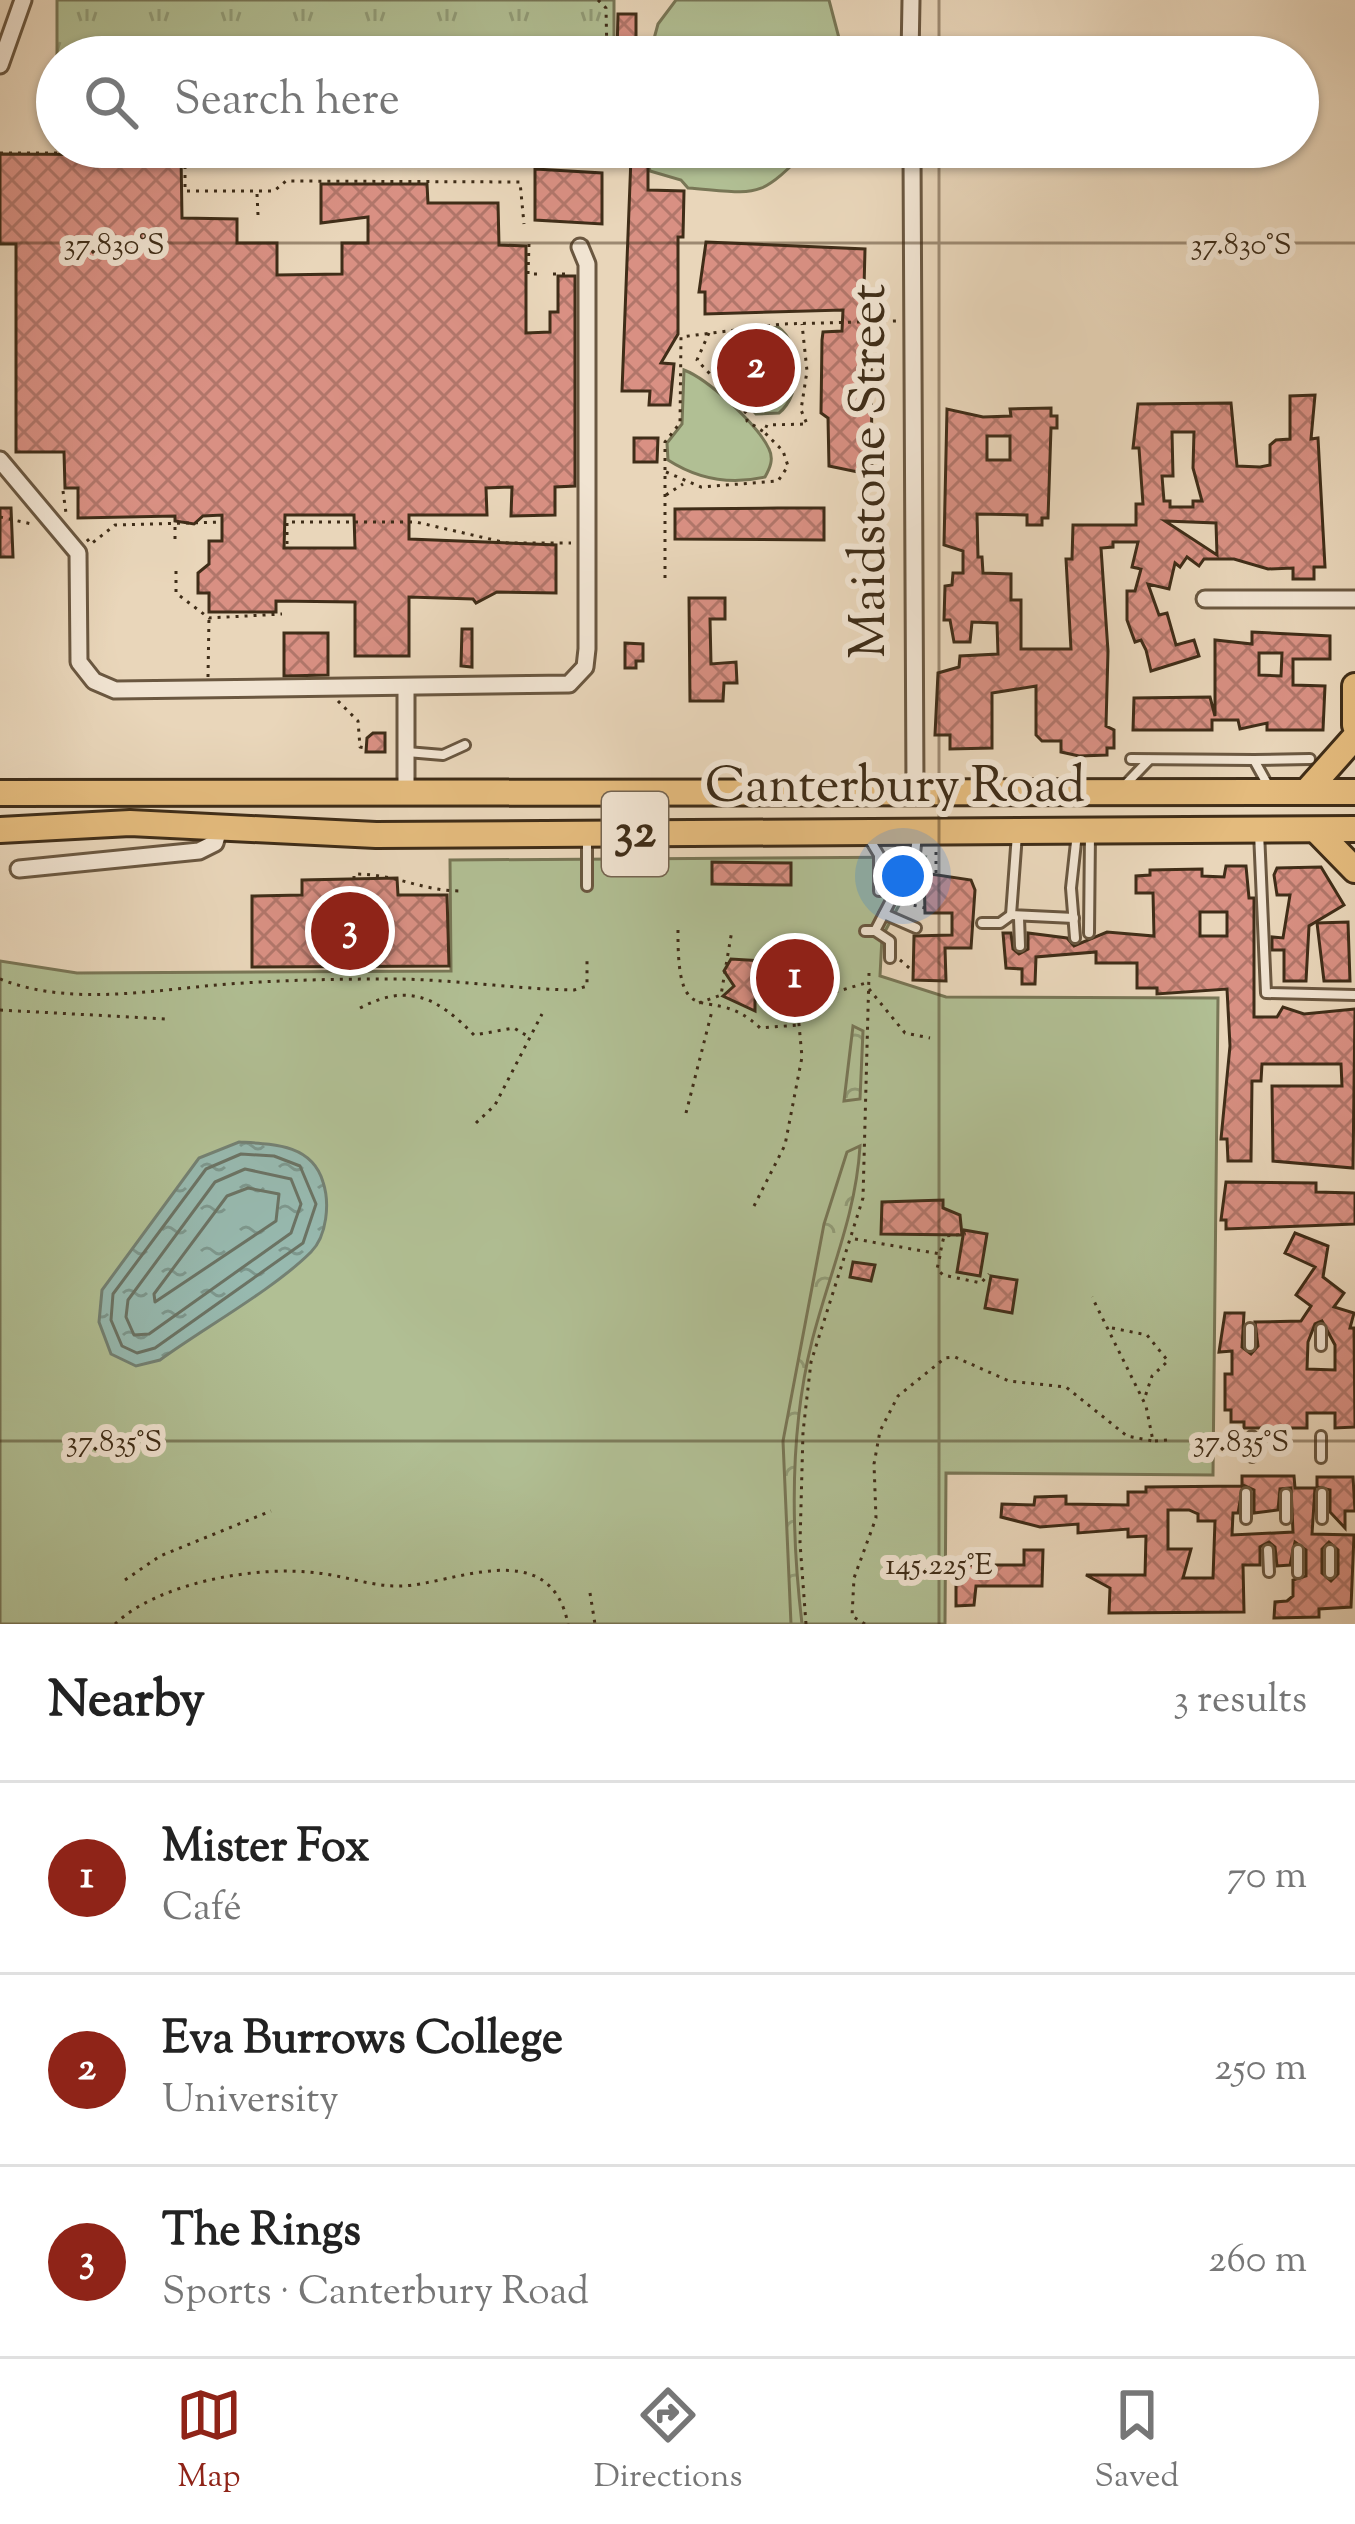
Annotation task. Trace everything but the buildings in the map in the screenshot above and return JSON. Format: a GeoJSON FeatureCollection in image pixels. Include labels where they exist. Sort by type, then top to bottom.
{"type":"FeatureCollection","features":[{"type":"Feature","properties":{"kind":"main road"},"geometry":{"type":"LineString","coordinates":[[1355,686],[1355,725]]}},
{"type":"Feature","properties":{"kind":"main road"},"geometry":{"type":"LineString","coordinates":[[1306,792],[1355,737]]}},
{"type":"Feature","properties":{"kind":"main road"},"geometry":{"type":"LineString","coordinates":[[903,790],[917,833]]}},
{"type":"Feature","properties":{"kind":"main road","name":"Canterbury Road"},"geometry":{"type":"LineString","coordinates":[[0,793],[1355,792]]}},
{"type":"Feature","properties":{"kind":"main road"},"geometry":{"type":"LineString","coordinates":[[376,793],[376,835]]}},
{"type":"Feature","properties":{"kind":"main road","name":"Canterbury Road"},"geometry":{"type":"LineString","coordinates":[[0,830],[130,823],[376,835],[1355,830]]}},
{"type":"Feature","properties":{"kind":"main road"},"geometry":{"type":"LineString","coordinates":[[1316,830],[1355,870]]}},
{"type":"Feature","properties":{"kind":"street"},"geometry":{"type":"LineString","coordinates":[[0,64],[16,33],[23,0]]}},
{"type":"Feature","properties":{"kind":"street"},"geometry":{"type":"LineString","coordinates":[[910,36],[911,0]]}},
{"type":"Feature","properties":{"kind":"street","name":"Maidstone Street"},"geometry":{"type":"LineString","coordinates":[[903,790],[912,168]]}},
{"type":"Feature","properties":{"kind":"street"},"geometry":{"type":"LineString","coordinates":[[0,460],[74,541],[79,662],[94,681],[115,690],[555,686],[578,678],[585,667],[587,264],[580,248]]}},
{"type":"Feature","properties":{"kind":"street"},"geometry":{"type":"LineString","coordinates":[[1205,599],[1355,599]]}},
{"type":"Feature","properties":{"kind":"street"},"geometry":{"type":"LineString","coordinates":[[406,688],[406,794]]}},
{"type":"Feature","properties":{"kind":"street"},"geometry":{"type":"LineString","coordinates":[[19,869],[199,851],[214,843],[220,826]]}},
{"type":"Feature","properties":{"kind":"lane"},"geometry":{"type":"LineString","coordinates":[[406,752],[443,755],[465,745]]}},
{"type":"Feature","properties":{"kind":"lane"},"geometry":{"type":"LineString","coordinates":[[1131,759],[1150,759]]}},
{"type":"Feature","properties":{"kind":"lane","name":"Canterbury Road"},"geometry":{"type":"LineString","coordinates":[[1120,791],[1150,759],[1310,759]]}},
{"type":"Feature","properties":{"kind":"lane"},"geometry":{"type":"LineString","coordinates":[[1254,760],[1272,792]]}},
{"type":"Feature","properties":{"kind":"lane"},"geometry":{"type":"LineString","coordinates":[[1259,830],[1265,993],[1355,994]]}},
{"type":"Feature","properties":{"kind":"lane"},"geometry":{"type":"LineString","coordinates":[[1017,832],[1015,916],[1020,946]]}},
{"type":"Feature","properties":{"kind":"lane"},"geometry":{"type":"LineString","coordinates":[[1075,938],[1084,832]]}},
{"type":"Feature","properties":{"kind":"lane"},"geometry":{"type":"LineString","coordinates":[[1084,832],[1089,933]]}},
{"type":"Feature","properties":{"kind":"lane"},"geometry":{"type":"LineString","coordinates":[[867,833],[879,855],[879,891],[898,885]]}},
{"type":"Feature","properties":{"kind":"lane"},"geometry":{"type":"LineString","coordinates":[[890,958],[890,941],[870,931],[915,854],[917,833]]}},
{"type":"Feature","properties":{"kind":"lane"},"geometry":{"type":"LineString","coordinates":[[587,834],[587,886]]}},
{"type":"Feature","properties":{"kind":"lane"},"geometry":{"type":"LineString","coordinates":[[884,914],[902,926],[916,928]]}},
{"type":"Feature","properties":{"kind":"lane"},"geometry":{"type":"LineString","coordinates":[[982,923],[1015,916],[1074,918]]}},
{"type":"Feature","properties":{"kind":"lane"},"geometry":{"type":"LineString","coordinates":[[1250,1328],[1250,1346]]}},
{"type":"Feature","properties":{"kind":"lane"},"geometry":{"type":"LineString","coordinates":[[1321,1329],[1321,1346]]}},
{"type":"Feature","properties":{"kind":"lane"},"geometry":{"type":"LineString","coordinates":[[1252,1436],[1252,1457]]}},
{"type":"Feature","properties":{"kind":"lane"},"geometry":{"type":"LineString","coordinates":[[1321,1436],[1321,1458]]}},
{"type":"Feature","properties":{"kind":"lane"},"geometry":{"type":"LineString","coordinates":[[1246,1492],[1246,1519]]}},
{"type":"Feature","properties":{"kind":"lane"},"geometry":{"type":"LineString","coordinates":[[1322,1493],[1322,1519]]}},
{"type":"Feature","properties":{"kind":"lane"},"geometry":{"type":"LineString","coordinates":[[1286,1494],[1286,1519]]}},
{"type":"Feature","properties":{"kind":"lane"},"geometry":{"type":"LineString","coordinates":[[1268,1550],[1269,1572]]}},
{"type":"Feature","properties":{"kind":"lane"},"geometry":{"type":"LineString","coordinates":[[1298,1550],[1298,1573]]}},
{"type":"Feature","properties":{"kind":"lane"},"geometry":{"type":"LineString","coordinates":[[1330,1550],[1330,1573]]}},
{"type":"Feature","properties":{"kind":"path"},"geometry":{"type":"LineString","coordinates":[[598,0],[607,8],[607,36]]}},
{"type":"Feature","properties":{"kind":"path"},"geometry":{"type":"LineString","coordinates":[[0,153],[36,153]]}},
{"type":"Feature","properties":{"kind":"path"},"geometry":{"type":"LineString","coordinates":[[185,168],[185,190],[274,191],[286,181],[520,182],[524,224]]}},
{"type":"Feature","properties":{"kind":"path"},"geometry":{"type":"LineString","coordinates":[[257,192],[258,215]]}},
{"type":"Feature","properties":{"kind":"path"},"geometry":{"type":"LineString","coordinates":[[529,244],[528,274],[540,274]]}},
{"type":"Feature","properties":{"kind":"path"},"geometry":{"type":"LineString","coordinates":[[665,578],[665,442],[680,423],[681,337],[802,322],[898,321]]}},
{"type":"Feature","properties":{"kind":"path"},"geometry":{"type":"LineString","coordinates":[[764,432],[767,425],[808,424],[801,410],[807,371],[802,322]]}},
{"type":"Feature","properties":{"kind":"path"},"geometry":{"type":"LineString","coordinates":[[697,360],[709,333]]}},
{"type":"Feature","properties":{"kind":"path"},"geometry":{"type":"LineString","coordinates":[[665,471],[685,484],[751,487],[778,481],[788,466],[783,451],[747,421],[747,414],[697,360],[681,354]]}},
{"type":"Feature","properties":{"kind":"path"},"geometry":{"type":"LineString","coordinates":[[665,495],[685,484]]}},
{"type":"Feature","properties":{"kind":"path"},"geometry":{"type":"LineString","coordinates":[[63,491],[72,521]]}},
{"type":"Feature","properties":{"kind":"path"},"geometry":{"type":"LineString","coordinates":[[0,517],[39,524]]}},
{"type":"Feature","properties":{"kind":"path"},"geometry":{"type":"LineString","coordinates":[[82,532],[92,544],[115,524],[223,522]]}},
{"type":"Feature","properties":{"kind":"path"},"geometry":{"type":"LineString","coordinates":[[287,544],[286,522],[416,522],[508,540]]}},
{"type":"Feature","properties":{"kind":"path"},"geometry":{"type":"LineString","coordinates":[[175,526],[176,540]]}},
{"type":"Feature","properties":{"kind":"path"},"geometry":{"type":"LineString","coordinates":[[176,572],[176,593],[209,618],[282,614]]}},
{"type":"Feature","properties":{"kind":"path"},"geometry":{"type":"LineString","coordinates":[[208,679],[209,618]]}},
{"type":"Feature","properties":{"kind":"path"},"geometry":{"type":"LineString","coordinates":[[330,698],[353,713],[360,747],[366,748]]}},
{"type":"Feature","properties":{"kind":"path"},"geometry":{"type":"LineString","coordinates":[[935,873],[937,852]]}},
{"type":"Feature","properties":{"kind":"path"},"geometry":{"type":"LineString","coordinates":[[354,879],[354,874],[392,874],[422,889],[459,891]]}},
{"type":"Feature","properties":{"kind":"path"},"geometry":{"type":"LineString","coordinates":[[893,896],[925,908]]}},
{"type":"Feature","properties":{"kind":"path"},"geometry":{"type":"LineString","coordinates":[[678,930],[678,974],[698,1004],[739,1010],[764,1028],[800,1025]]}},
{"type":"Feature","properties":{"kind":"path"},"geometry":{"type":"LineString","coordinates":[[698,1004],[722,995],[732,930]]}},
{"type":"Feature","properties":{"kind":"path"},"geometry":{"type":"LineString","coordinates":[[0,980],[35,991],[82,993],[393,979],[574,990],[586,986],[587,956]]}},
{"type":"Feature","properties":{"kind":"path"},"geometry":{"type":"LineString","coordinates":[[806,1624],[800,1482],[811,1362],[863,1198],[868,973]]}},
{"type":"Feature","properties":{"kind":"path"},"geometry":{"type":"LineString","coordinates":[[754,1206],[785,1145],[802,1057],[796,1007],[802,1000],[868,985]]}},
{"type":"Feature","properties":{"kind":"path"},"geometry":{"type":"LineString","coordinates":[[868,985],[905,1033],[930,1038]]}},
{"type":"Feature","properties":{"kind":"path"},"geometry":{"type":"LineString","coordinates":[[360,1008],[389,994],[406,993],[441,1004],[474,1035],[514,1028],[529,1037]]}},
{"type":"Feature","properties":{"kind":"path"},"geometry":{"type":"LineString","coordinates":[[686,1113],[712,1009]]}},
{"type":"Feature","properties":{"kind":"path"},"geometry":{"type":"LineString","coordinates":[[0,1010],[166,1019]]}},
{"type":"Feature","properties":{"kind":"path"},"geometry":{"type":"LineString","coordinates":[[476,1123],[495,1105],[542,1014]]}},
{"type":"Feature","properties":{"kind":"path"},"geometry":{"type":"LineString","coordinates":[[967,1234],[944,1236],[937,1269],[943,1275],[981,1283],[989,1274]]}},
{"type":"Feature","properties":{"kind":"path"},"geometry":{"type":"LineString","coordinates":[[853,1238],[940,1254]]}},
{"type":"Feature","properties":{"kind":"path"},"geometry":{"type":"LineString","coordinates":[[1092,1297],[1145,1405],[1153,1441]]}},
{"type":"Feature","properties":{"kind":"path"},"geometry":{"type":"LineString","coordinates":[[1111,1328],[1147,1335],[1168,1361],[1148,1383],[1145,1405]]}},
{"type":"Feature","properties":{"kind":"path"},"geometry":{"type":"LineString","coordinates":[[866,1624],[852,1616],[851,1605],[854,1578],[876,1518],[877,1440],[898,1396],[945,1358],[955,1357],[1009,1381],[1061,1385],[1127,1436],[1167,1440]]}},
{"type":"Feature","properties":{"kind":"path"},"geometry":{"type":"LineString","coordinates":[[125,1580],[160,1556],[271,1511]]}},
{"type":"Feature","properties":{"kind":"path"},"geometry":{"type":"LineString","coordinates":[[115,1624],[130,1610],[181,1591],[268,1572],[314,1572],[396,1586],[483,1568],[537,1581],[559,1599],[568,1624]]}},
{"type":"Feature","properties":{"kind":"path"},"geometry":{"type":"LineString","coordinates":[[590,1593],[595,1624]]}},
{"type":"Feature","properties":{"kind":"green space"},"geometry":{"type":"Polygon","coordinates":[[[57,0],[614,0],[614,36],[57,36],[57,0]]]}},
{"type":"Feature","properties":{"kind":"green space"},"geometry":{"type":"Polygon","coordinates":[[[676,0],[829,0],[838,36],[655,36],[676,0]]]}},
{"type":"Feature","properties":{"kind":"green space"},"geometry":{"type":"Polygon","coordinates":[[[789,168],[768,185],[745,192],[688,188],[681,180],[650,171],[789,168]]]}},
{"type":"Feature","properties":{"kind":"green space"},"geometry":{"type":"Polygon","coordinates":[[[778,327],[795,357],[792,394],[779,413],[756,414],[717,371],[718,348],[731,335],[778,327]]]}},
{"type":"Feature","properties":{"kind":"green space"},"geometry":{"type":"Polygon","coordinates":[[[684,370],[719,393],[763,439],[771,456],[765,477],[715,479],[668,460],[667,443],[682,424],[684,370]]]}},
{"type":"Feature","properties":{"kind":"green space"},"geometry":{"type":"Polygon","coordinates":[[[925,857],[882,937],[880,976],[946,997],[1218,998],[1213,1475],[946,1473],[945,1624],[0,1624],[0,961],[77,973],[451,971],[450,860],[925,857]]]}},
{"type":"Feature","properties":{"kind":"green space"},"geometry":{"type":"Polygon","coordinates":[[[853,1026],[863,1031],[860,1099],[844,1101],[853,1026]]]}},
{"type":"Feature","properties":{"kind":"green space"},"geometry":{"type":"Polygon","coordinates":[[[860,1146],[853,1196],[812,1341],[799,1411],[794,1518],[802,1624],[791,1624],[783,1441],[824,1224],[847,1152],[860,1146]]]}},
{"type":"Feature","properties":{"kind":"water"},"geometry":{"type":"Polygon","coordinates":[[[239,1142],[290,1148],[318,1169],[326,1209],[316,1245],[278,1280],[160,1360],[136,1366],[111,1354],[99,1322],[102,1290],[199,1158],[239,1142]]]}},
{"type":"Feature","properties":{"kind":"place","name":"Eva Burrows College"},"geometry":{"type":"Point","coordinates":[756,368]}},
{"type":"Feature","properties":{"kind":"place","name":"The Rings"},"geometry":{"type":"Point","coordinates":[350,931]}},
{"type":"Feature","properties":{"kind":"place","name":"Mister Fox"},"geometry":{"type":"Point","coordinates":[795,978]}}]}
